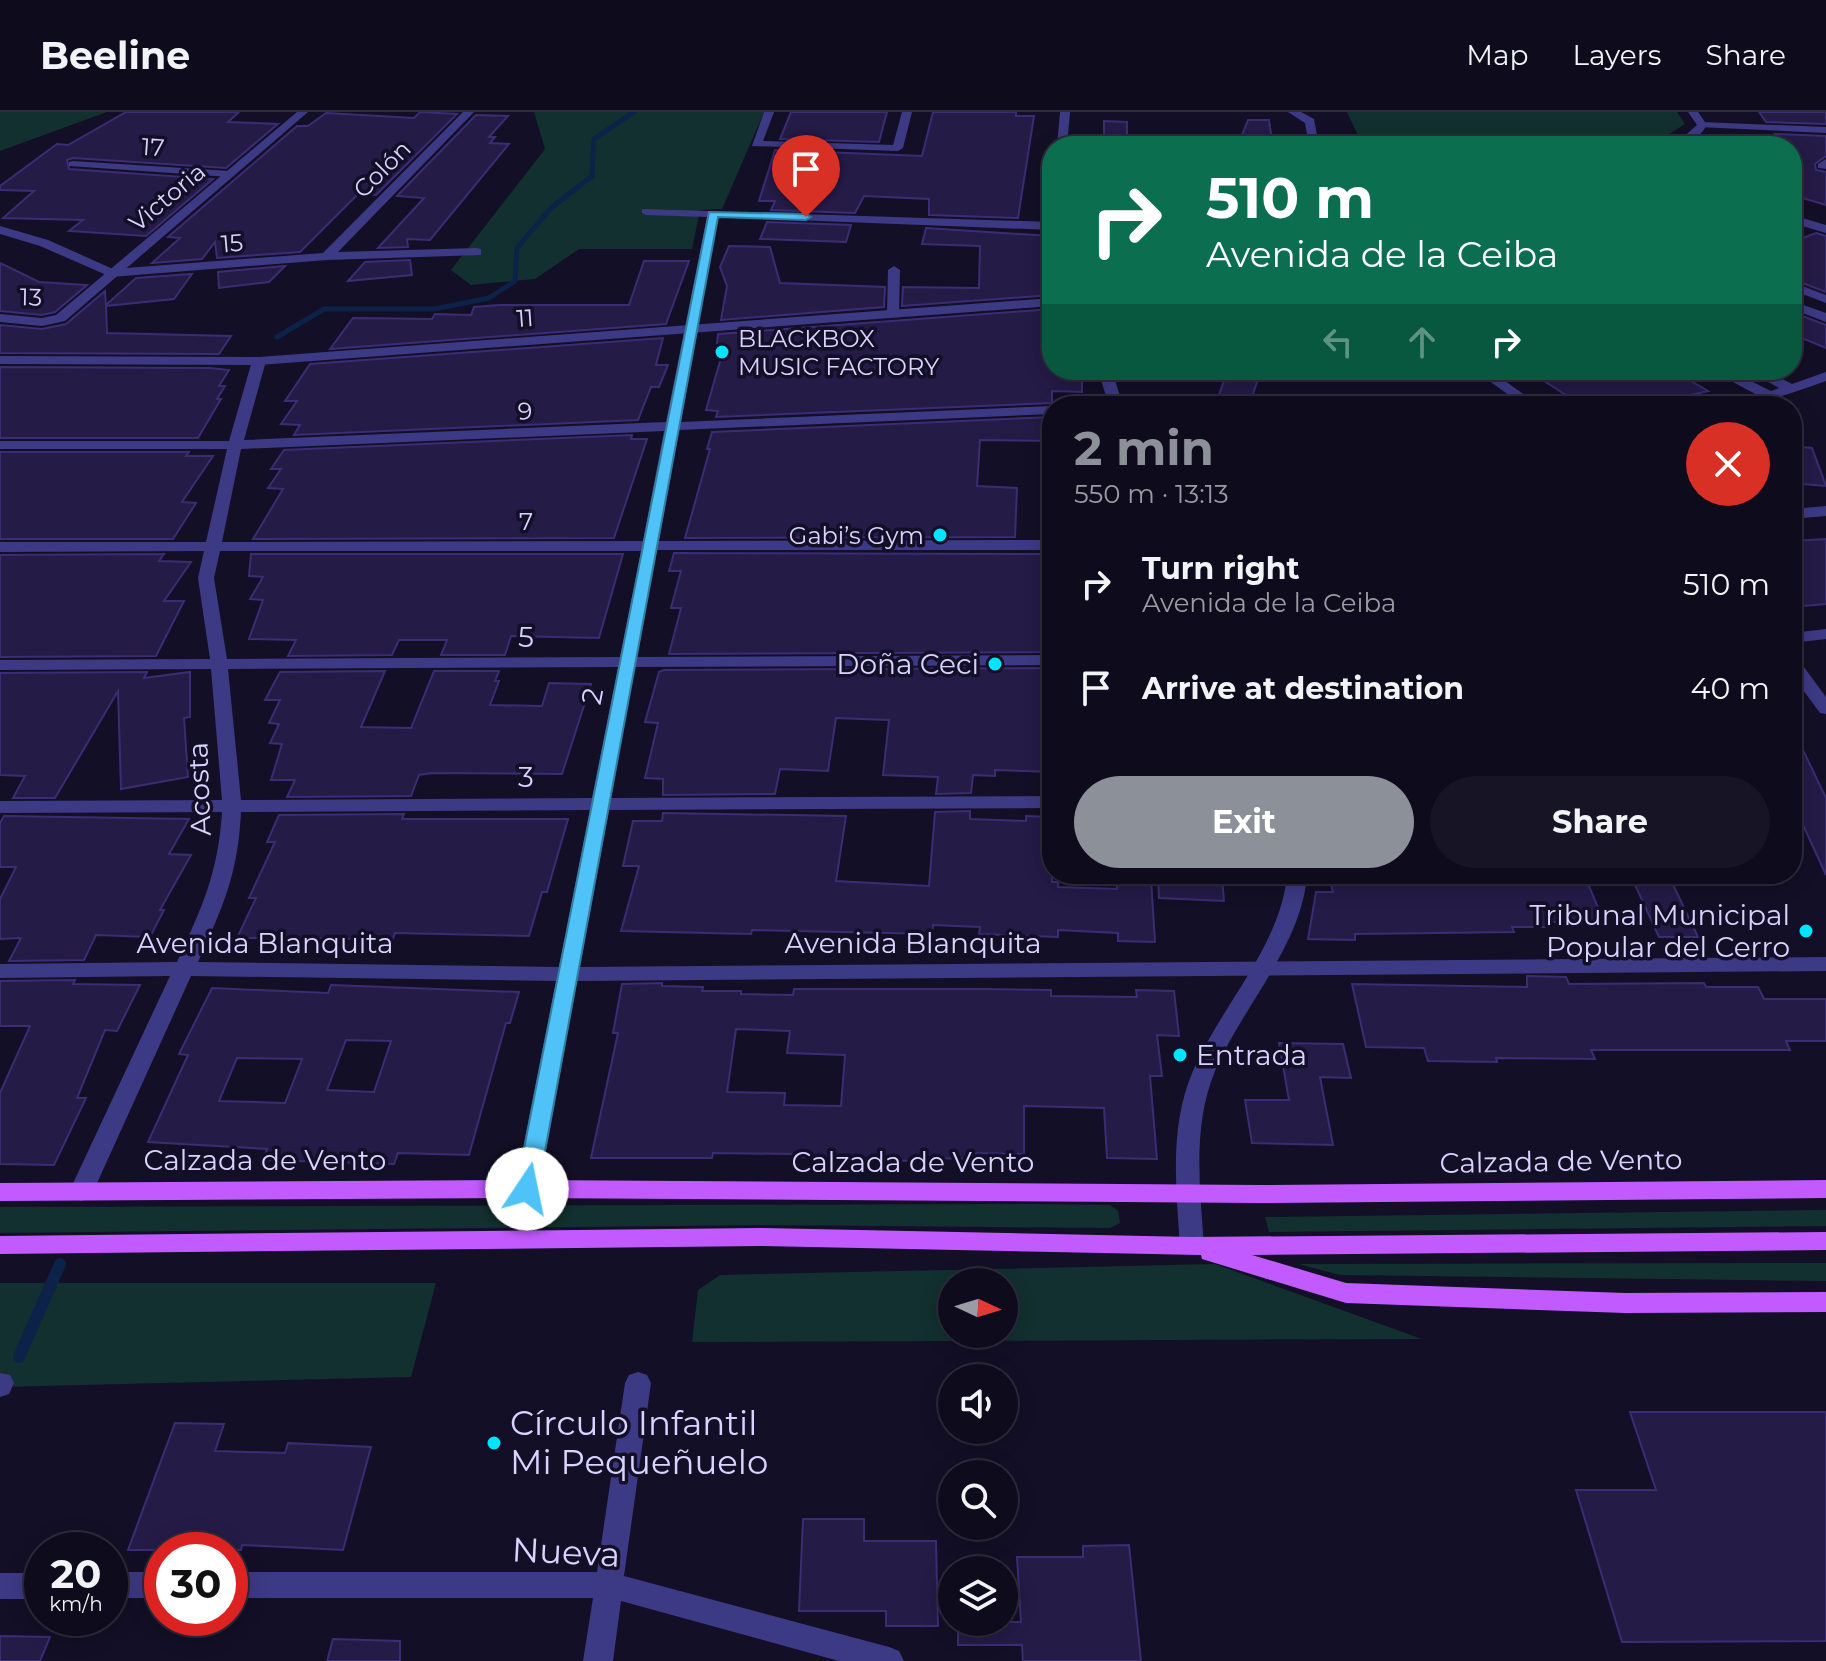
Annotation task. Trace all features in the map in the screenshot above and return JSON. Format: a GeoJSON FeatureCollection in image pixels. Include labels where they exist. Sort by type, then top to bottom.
{"type":"FeatureCollection","features":[{"type":"Feature","properties":{"kind":"main road","name":"Calzada de Vento"},"geometry":{"type":"LineString","coordinates":[[0,1192],[527,1189],[1188,1193],[1826,1189]]}},
{"type":"Feature","properties":{"kind":"main road"},"geometry":{"type":"LineString","coordinates":[[0,1245],[761,1237],[1192,1246],[1826,1241]]}},
{"type":"Feature","properties":{"kind":"main road"},"geometry":{"type":"LineString","coordinates":[[1192,1246],[1346,1293],[1625,1303],[1826,1302]]}},
{"type":"Feature","properties":{"kind":"street","name":"Victoria"},"geometry":{"type":"LineString","coordinates":[[60,318],[303,112]]}},
{"type":"Feature","properties":{"kind":"street","name":"Colón"},"geometry":{"type":"LineString","coordinates":[[327,256],[469,112]]}},
{"type":"Feature","properties":{"kind":"street"},"geometry":{"type":"LineString","coordinates":[[769,112],[756,144],[898,148],[907,112]]}},
{"type":"Feature","properties":{"kind":"street"},"geometry":{"type":"LineString","coordinates":[[1063,136],[1065,112]]}},
{"type":"Feature","properties":{"kind":"street"},"geometry":{"type":"LineString","coordinates":[[1293,112],[1310,121],[1312,136]]}},
{"type":"Feature","properties":{"kind":"street"},"geometry":{"type":"LineString","coordinates":[[1693,112],[1702,125]]}},
{"type":"Feature","properties":{"kind":"street"},"geometry":{"type":"LineString","coordinates":[[1702,125],[1826,130]]}},
{"type":"Feature","properties":{"kind":"street"},"geometry":{"type":"LineString","coordinates":[[1693,136],[1702,125]]}},
{"type":"Feature","properties":{"kind":"street","name":"17"},"geometry":{"type":"LineString","coordinates":[[73,164],[230,174]]}},
{"type":"Feature","properties":{"kind":"street"},"geometry":{"type":"LineString","coordinates":[[1802,208],[1826,215]]}},
{"type":"Feature","properties":{"kind":"street"},"geometry":{"type":"LineString","coordinates":[[646,211],[1042,226]]}},
{"type":"Feature","properties":{"kind":"street","name":"2"},"geometry":{"type":"LineString","coordinates":[[527,1189],[713,214]]}},
{"type":"Feature","properties":{"kind":"street"},"geometry":{"type":"LineString","coordinates":[[1802,222],[1826,229]]}},
{"type":"Feature","properties":{"kind":"street","name":"15"},"geometry":{"type":"LineString","coordinates":[[0,230],[44,243],[111,273],[327,256],[477,252]]}},
{"type":"Feature","properties":{"kind":"street"},"geometry":{"type":"LineString","coordinates":[[893,313],[894,270]]}},
{"type":"Feature","properties":{"kind":"street"},"geometry":{"type":"LineString","coordinates":[[1802,290],[1826,299]]}},
{"type":"Feature","properties":{"kind":"street","name":"11"},"geometry":{"type":"LineString","coordinates":[[0,360],[259,361],[1042,303]]}},
{"type":"Feature","properties":{"kind":"street"},"geometry":{"type":"LineString","coordinates":[[1802,309],[1826,318]]}},
{"type":"Feature","properties":{"kind":"street","name":"13"},"geometry":{"type":"LineString","coordinates":[[0,318],[42,322],[60,318]]}},
{"type":"Feature","properties":{"kind":"street","name":"Acosta"},"geometry":{"type":"LineString","coordinates":[[81,1192],[219,893],[230,843],[232,807],[219,664],[206,578],[235,445],[259,361]]}},
{"type":"Feature","properties":{"kind":"street"},"geometry":{"type":"LineString","coordinates":[[1738,380],[1770,396],[1826,376]]}},
{"type":"Feature","properties":{"kind":"street"},"geometry":{"type":"LineString","coordinates":[[1495,380],[1519,396]]}},
{"type":"Feature","properties":{"kind":"street"},"geometry":{"type":"LineString","coordinates":[[1774,380],[1792,389]]}},
{"type":"Feature","properties":{"kind":"street","name":"9"},"geometry":{"type":"LineString","coordinates":[[0,445],[235,445],[1042,410]]}},
{"type":"Feature","properties":{"kind":"street"},"geometry":{"type":"LineString","coordinates":[[1802,513],[1826,511]]}},
{"type":"Feature","properties":{"kind":"street","name":"7"},"geometry":{"type":"LineString","coordinates":[[0,547],[1042,545]]}},
{"type":"Feature","properties":{"kind":"street"},"geometry":{"type":"LineString","coordinates":[[1802,637],[1826,634]]}},
{"type":"Feature","properties":{"kind":"street","name":"5"},"geometry":{"type":"LineString","coordinates":[[0,665],[1042,660]]}},
{"type":"Feature","properties":{"kind":"street"},"geometry":{"type":"LineString","coordinates":[[1802,677],[1826,709]]}},
{"type":"Feature","properties":{"kind":"street","name":"3"},"geometry":{"type":"LineString","coordinates":[[0,807],[1042,802]]}},
{"type":"Feature","properties":{"kind":"street"},"geometry":{"type":"LineString","coordinates":[[1192,1246],[1188,1193],[1191,1116],[1203,1072],[1280,936],[1297,897],[1297,884]]}},
{"type":"Feature","properties":{"kind":"street","name":"Avenida Blanquita"},"geometry":{"type":"LineString","coordinates":[[0,971],[186,969],[568,974],[1826,964]]}},
{"type":"Feature","properties":{"kind":"street"},"geometry":{"type":"LineString","coordinates":[[598,1661],[638,1383]]}},
{"type":"Feature","properties":{"kind":"street","name":"Nueva"},"geometry":{"type":"LineString","coordinates":[[248,1585],[610,1585],[889,1661]]}},
{"type":"Feature","properties":{"kind":"street"},"geometry":{"type":"LineString","coordinates":[[0,1586],[24,1586]]}},
{"type":"Feature","properties":{"kind":"green space"},"geometry":{"type":"Polygon","coordinates":[[[0,112],[107,112],[0,151],[0,112]]]}},
{"type":"Feature","properties":{"kind":"green space"},"geometry":{"type":"Polygon","coordinates":[[[534,112],[764,112],[722,209],[700,210],[692,249],[579,249],[535,279],[471,285],[451,270],[545,149],[534,112]]]}},
{"type":"Feature","properties":{"kind":"green space"},"geometry":{"type":"Polygon","coordinates":[[[1347,112],[1677,112],[1685,124],[1666,136],[1358,136],[1347,112]]]}},
{"type":"Feature","properties":{"kind":"green space"},"geometry":{"type":"Polygon","coordinates":[[[1110,1205],[1118,1211],[1120,1223],[1110,1228],[760,1225],[0,1233],[0,1207],[1110,1205]]]}},
{"type":"Feature","properties":{"kind":"green space"},"geometry":{"type":"Polygon","coordinates":[[[1826,1210],[1826,1226],[1269,1232],[1265,1217],[1826,1210]]]}},
{"type":"Feature","properties":{"kind":"green space"},"geometry":{"type":"Polygon","coordinates":[[[1826,1263],[1826,1281],[1340,1275],[1298,1264],[1826,1263]]]}},
{"type":"Feature","properties":{"kind":"green space"},"geometry":{"type":"Polygon","coordinates":[[[1215,1264],[1422,1339],[1018,1341],[1018,1268],[1215,1264]]]}},
{"type":"Feature","properties":{"kind":"green space"},"geometry":{"type":"Polygon","coordinates":[[[938,1270],[938,1341],[692,1342],[698,1290],[720,1275],[938,1270]]]}},
{"type":"Feature","properties":{"kind":"green space"},"geometry":{"type":"Polygon","coordinates":[[[0,1283],[436,1283],[411,1377],[0,1387],[0,1283]]]}},
{"type":"Feature","properties":{"kind":"building"},"geometry":{"type":"Polygon","coordinates":[[[126,112],[239,112],[228,122],[278,124],[226,168],[67,160],[69,169],[213,179],[146,236],[69,231],[83,220],[3,218],[34,191],[0,190],[0,186],[57,144],[68,145],[126,112]]]}},
{"type":"Feature","properties":{"kind":"building"},"geometry":{"type":"Polygon","coordinates":[[[420,112],[457,114],[376,195],[358,194],[300,252],[217,258],[215,242],[202,259],[152,263],[180,238],[168,237],[297,126],[308,126],[326,113],[414,118],[420,112]]]}},
{"type":"Feature","properties":{"kind":"building"},"geometry":{"type":"Polygon","coordinates":[[[791,112],[887,112],[879,142],[780,139],[791,112]]]}},
{"type":"Feature","properties":{"kind":"building"},"geometry":{"type":"Polygon","coordinates":[[[933,112],[1016,112],[1016,116],[1034,116],[1018,218],[929,215],[929,199],[864,196],[855,213],[771,210],[775,201],[759,201],[775,150],[922,156],[933,112]]]}},
{"type":"Feature","properties":{"kind":"building"},"geometry":{"type":"Polygon","coordinates":[[[1759,112],[1826,112],[1826,124],[1766,122],[1759,112]]]}},
{"type":"Feature","properties":{"kind":"building"},"geometry":{"type":"Polygon","coordinates":[[[476,115],[508,116],[489,137],[495,137],[490,143],[509,144],[430,240],[407,239],[408,247],[378,248],[424,198],[397,196],[476,115]]]}},
{"type":"Feature","properties":{"kind":"building"},"geometry":{"type":"Polygon","coordinates":[[[1248,120],[1269,120],[1270,136],[1241,136],[1248,120]]]}},
{"type":"Feature","properties":{"kind":"building"},"geometry":{"type":"Polygon","coordinates":[[[1104,121],[1127,122],[1127,136],[1104,136],[1104,121]]]}},
{"type":"Feature","properties":{"kind":"building"},"geometry":{"type":"Polygon","coordinates":[[[1775,134],[1826,136],[1826,156],[1815,164],[1816,170],[1826,172],[1826,205],[1802,198],[1802,136],[1775,134]]]}},
{"type":"Feature","properties":{"kind":"building"},"geometry":{"type":"Polygon","coordinates":[[[767,222],[851,225],[846,242],[760,239],[767,222]]]}},
{"type":"Feature","properties":{"kind":"building"},"geometry":{"type":"Polygon","coordinates":[[[926,228],[1042,235],[1042,296],[902,306],[903,287],[979,288],[980,246],[922,244],[926,228]]]}},
{"type":"Feature","properties":{"kind":"building"},"geometry":{"type":"Polygon","coordinates":[[[1816,233],[1826,236],[1826,292],[1802,283],[1802,238],[1816,233]]]}},
{"type":"Feature","properties":{"kind":"building"},"geometry":{"type":"Polygon","coordinates":[[[729,246],[770,247],[780,283],[885,287],[884,307],[721,320],[727,286],[720,267],[729,246]]]}},
{"type":"Feature","properties":{"kind":"building"},"geometry":{"type":"Polygon","coordinates":[[[410,260],[412,275],[348,281],[365,262],[410,260]]]}},
{"type":"Feature","properties":{"kind":"building"},"geometry":{"type":"Polygon","coordinates":[[[644,261],[689,261],[666,324],[330,349],[353,318],[432,319],[435,314],[471,315],[474,307],[500,305],[629,305],[644,261]]]}},
{"type":"Feature","properties":{"kind":"building"},"geometry":{"type":"Polygon","coordinates":[[[0,263],[39,282],[87,285],[55,312],[42,315],[0,311],[0,263]]]}},
{"type":"Feature","properties":{"kind":"building"},"geometry":{"type":"Polygon","coordinates":[[[285,266],[269,282],[219,288],[218,272],[285,266]]]}},
{"type":"Feature","properties":{"kind":"building"},"geometry":{"type":"Polygon","coordinates":[[[192,274],[174,299],[106,306],[107,333],[231,336],[219,354],[0,353],[0,325],[42,329],[66,324],[105,291],[106,305],[136,278],[192,274]]]}},
{"type":"Feature","properties":{"kind":"building"},"geometry":{"type":"Polygon","coordinates":[[[1042,310],[1042,380],[1082,380],[1082,392],[1052,391],[1052,396],[1042,396],[1042,403],[716,417],[718,411],[706,410],[725,344],[717,344],[718,334],[1042,310]]]}},
{"type":"Feature","properties":{"kind":"building"},"geometry":{"type":"Polygon","coordinates":[[[1802,316],[1826,325],[1826,348],[1802,338],[1802,316]]]}},
{"type":"Feature","properties":{"kind":"building"},"geometry":{"type":"Polygon","coordinates":[[[663,338],[656,365],[668,365],[659,387],[651,387],[638,420],[294,435],[300,425],[281,424],[297,401],[285,401],[310,364],[663,338]]]}},
{"type":"Feature","properties":{"kind":"building"},"geometry":{"type":"Polygon","coordinates":[[[0,367],[229,370],[219,386],[225,386],[217,399],[221,399],[198,438],[0,438],[0,367]]]}},
{"type":"Feature","properties":{"kind":"building"},"geometry":{"type":"Polygon","coordinates":[[[1224,380],[1258,380],[1252,396],[1219,396],[1224,380]]]}},
{"type":"Feature","properties":{"kind":"building"},"geometry":{"type":"Polygon","coordinates":[[[1543,380],[1689,380],[1708,391],[1686,396],[1567,396],[1543,380]]]}},
{"type":"Feature","properties":{"kind":"building"},"geometry":{"type":"Polygon","coordinates":[[[1042,417],[1042,441],[980,440],[977,486],[1017,488],[1015,537],[685,538],[712,432],[1042,417]]]}},
{"type":"Feature","properties":{"kind":"building"},"geometry":{"type":"Polygon","coordinates":[[[632,435],[631,439],[647,439],[614,538],[253,539],[283,489],[268,488],[281,469],[271,469],[284,450],[632,435]]]}},
{"type":"Feature","properties":{"kind":"building"},"geometry":{"type":"Polygon","coordinates":[[[1802,447],[1812,448],[1826,486],[1802,484],[1802,447]]]}},
{"type":"Feature","properties":{"kind":"building"},"geometry":{"type":"Polygon","coordinates":[[[0,452],[189,452],[186,456],[213,456],[182,502],[196,503],[173,539],[0,539],[0,452]]]}},
{"type":"Feature","properties":{"kind":"building"},"geometry":{"type":"Polygon","coordinates":[[[1826,539],[1826,604],[1802,606],[1802,540],[1826,539]]]}},
{"type":"Feature","properties":{"kind":"building"},"geometry":{"type":"Polygon","coordinates":[[[674,553],[1042,554],[1042,652],[669,654],[681,608],[671,608],[681,571],[669,571],[674,553]]]}},
{"type":"Feature","properties":{"kind":"building"},"geometry":{"type":"Polygon","coordinates":[[[164,554],[159,561],[191,562],[164,601],[184,601],[156,656],[0,657],[0,555],[164,554]]]}},
{"type":"Feature","properties":{"kind":"building"},"geometry":{"type":"Polygon","coordinates":[[[251,554],[623,554],[599,638],[511,636],[505,655],[441,655],[447,640],[399,640],[392,655],[288,656],[296,640],[249,639],[263,600],[250,599],[263,577],[249,576],[251,554]]]}},
{"type":"Feature","properties":{"kind":"building"},"geometry":{"type":"Polygon","coordinates":[[[1042,668],[1042,772],[995,770],[995,776],[973,775],[971,793],[936,794],[938,777],[883,775],[889,720],[836,718],[828,771],[780,769],[775,794],[663,795],[663,779],[645,778],[658,723],[645,722],[659,672],[1042,668]]]}},
{"type":"Feature","properties":{"kind":"building"},"geometry":{"type":"Polygon","coordinates":[[[385,671],[361,727],[411,728],[434,671],[499,671],[495,681],[499,681],[490,705],[542,706],[549,683],[591,684],[562,774],[432,773],[419,775],[411,796],[287,797],[295,780],[271,780],[282,744],[270,743],[279,724],[269,723],[280,700],[265,700],[280,672],[385,671]]]}},
{"type":"Feature","properties":{"kind":"building"},"geometry":{"type":"Polygon","coordinates":[[[147,672],[144,678],[190,672],[190,717],[184,718],[188,777],[121,789],[118,691],[55,798],[13,798],[25,776],[0,775],[0,673],[147,672]]]}},
{"type":"Feature","properties":{"kind":"building"},"geometry":{"type":"Polygon","coordinates":[[[1802,748],[1826,798],[1826,875],[1802,823],[1802,748]]]}},
{"type":"Feature","properties":{"kind":"building"},"geometry":{"type":"Polygon","coordinates":[[[970,811],[970,819],[1026,821],[1026,816],[1042,817],[1042,884],[1117,889],[1117,884],[1151,884],[1155,942],[1118,941],[1118,933],[1058,930],[1058,937],[979,934],[980,927],[933,925],[932,934],[621,931],[639,866],[623,866],[633,821],[662,821],[663,813],[846,816],[836,881],[929,886],[935,812],[970,811]]]}},
{"type":"Feature","properties":{"kind":"building"},"geometry":{"type":"Polygon","coordinates":[[[404,814],[402,819],[568,819],[547,892],[542,892],[529,936],[395,933],[393,939],[237,938],[256,898],[249,898],[275,842],[267,842],[279,815],[404,814]]]}},
{"type":"Feature","properties":{"kind":"building"},"geometry":{"type":"Polygon","coordinates":[[[4,816],[189,819],[169,854],[191,855],[160,910],[164,910],[150,937],[96,935],[84,960],[9,961],[21,938],[0,939],[0,899],[16,867],[0,867],[0,823],[4,816]]]}},
{"type":"Feature","properties":{"kind":"building"},"geometry":{"type":"Polygon","coordinates":[[[1158,884],[1223,884],[1224,901],[1159,898],[1158,884]]]}},
{"type":"Feature","properties":{"kind":"building"},"geometry":{"type":"Polygon","coordinates":[[[1331,884],[1588,884],[1604,922],[1548,922],[1550,927],[1512,927],[1514,932],[1355,934],[1355,940],[1308,939],[1316,892],[1333,892],[1331,884]]]}},
{"type":"Feature","properties":{"kind":"building"},"geometry":{"type":"Polygon","coordinates":[[[1635,884],[1673,884],[1698,937],[1659,937],[1635,884]]]}},
{"type":"Feature","properties":{"kind":"building"},"geometry":{"type":"Polygon","coordinates":[[[1527,976],[1566,977],[1569,984],[1704,983],[1706,987],[1758,987],[1764,999],[1826,999],[1826,1041],[1786,1041],[1790,1050],[1591,1050],[1595,1059],[1496,1058],[1497,1062],[1428,1061],[1424,1048],[1366,1047],[1352,984],[1527,987],[1527,976]]]}},
{"type":"Feature","properties":{"kind":"building"},"geometry":{"type":"Polygon","coordinates":[[[75,980],[73,984],[140,985],[117,1031],[105,1030],[77,1098],[86,1098],[54,1165],[0,1164],[0,1093],[30,1026],[0,1026],[0,981],[75,980]]]}},
{"type":"Feature","properties":{"kind":"building"},"geometry":{"type":"Polygon","coordinates":[[[662,983],[662,986],[703,987],[702,991],[793,995],[794,989],[1051,990],[1051,996],[1137,997],[1136,990],[1174,991],[1179,1036],[1157,1035],[1162,1076],[1150,1076],[1157,1159],[1107,1158],[1104,1108],[1024,1106],[1024,1154],[970,1153],[970,1159],[930,1158],[930,1161],[837,1160],[794,1157],[794,1154],[713,1153],[712,1158],[591,1158],[618,1033],[613,1033],[622,984],[662,983]],[[736,1029],[727,1092],[785,1093],[784,1105],[841,1106],[845,1055],[787,1053],[790,1031],[736,1029]]]}},
{"type":"Feature","properties":{"kind":"building"},"geometry":{"type":"Polygon","coordinates":[[[331,985],[519,992],[510,1023],[506,1023],[469,1155],[398,1153],[394,1164],[263,1160],[267,1149],[148,1142],[188,1055],[179,1054],[212,988],[328,993],[331,985]],[[346,1040],[327,1090],[374,1092],[391,1041],[346,1040]],[[237,1058],[219,1101],[285,1103],[302,1059],[237,1058]]]}},
{"type":"Feature","properties":{"kind":"building"},"geometry":{"type":"Polygon","coordinates":[[[1279,1043],[1343,1044],[1351,1078],[1320,1077],[1333,1145],[1252,1143],[1245,1100],[1289,1100],[1279,1043]]]}},
{"type":"Feature","properties":{"kind":"building"},"geometry":{"type":"Polygon","coordinates":[[[1630,1412],[1826,1412],[1826,1641],[1622,1642],[1576,1490],[1656,1490],[1630,1412]]]}},
{"type":"Feature","properties":{"kind":"building"},"geometry":{"type":"Polygon","coordinates":[[[175,1423],[224,1424],[215,1451],[285,1453],[288,1443],[371,1447],[343,1550],[248,1545],[248,1532],[144,1532],[144,1550],[128,1550],[175,1423]]]}},
{"type":"Feature","properties":{"kind":"building"},"geometry":{"type":"Polygon","coordinates":[[[803,1519],[864,1519],[864,1541],[936,1541],[938,1626],[886,1626],[886,1611],[799,1611],[803,1519]]]}},
{"type":"Feature","properties":{"kind":"building"},"geometry":{"type":"Polygon","coordinates":[[[1129,1545],[1141,1661],[1023,1661],[1022,1645],[958,1645],[958,1636],[1018,1636],[1018,1622],[1021,1622],[1018,1557],[1083,1557],[1083,1546],[1129,1545]]]}},
{"type":"Feature","properties":{"kind":"building"},"geometry":{"type":"Polygon","coordinates":[[[0,1636],[50,1637],[40,1661],[0,1661],[0,1636]]]}},
{"type":"Feature","properties":{"kind":"building"},"geometry":{"type":"Polygon","coordinates":[[[333,1639],[400,1641],[400,1661],[327,1661],[333,1639]]]}},
{"type":"Feature","properties":{"kind":"waterway"},"geometry":{"type":"LineString","coordinates":[[277,337],[324,309],[434,309],[489,298],[515,281],[517,248],[551,208],[592,176],[594,139],[634,112]]}},
{"type":"Feature","properties":{"kind":"waterway"},"geometry":{"type":"LineString","coordinates":[[19,1357],[60,1264]]}},
{"type":"Feature","properties":{"kind":"place","name":"BLACKBOX MUSIC FACTORY"},"geometry":{"type":"Point","coordinates":[722,352]}},
{"type":"Feature","properties":{"kind":"place","name":"Gabi’s Gym"},"geometry":{"type":"Point","coordinates":[940,535]}},
{"type":"Feature","properties":{"kind":"place","name":"Doña Ceci"},"geometry":{"type":"Point","coordinates":[995,664]}},
{"type":"Feature","properties":{"kind":"place","name":"Tribunal Municipal Popular del Cerro"},"geometry":{"type":"Point","coordinates":[1806,931]}},
{"type":"Feature","properties":{"kind":"place","name":"Entrada"},"geometry":{"type":"Point","coordinates":[1180,1055]}},
{"type":"Feature","properties":{"kind":"place","name":"Círculo Infantil Mi Pequeñuelo"},"geometry":{"type":"Point","coordinates":[494,1443]}},
{"type":"Feature","properties":{"kind":"route"},"geometry":{"type":"LineString","coordinates":[[527,1189],[713,214],[806,217]]}}]}
